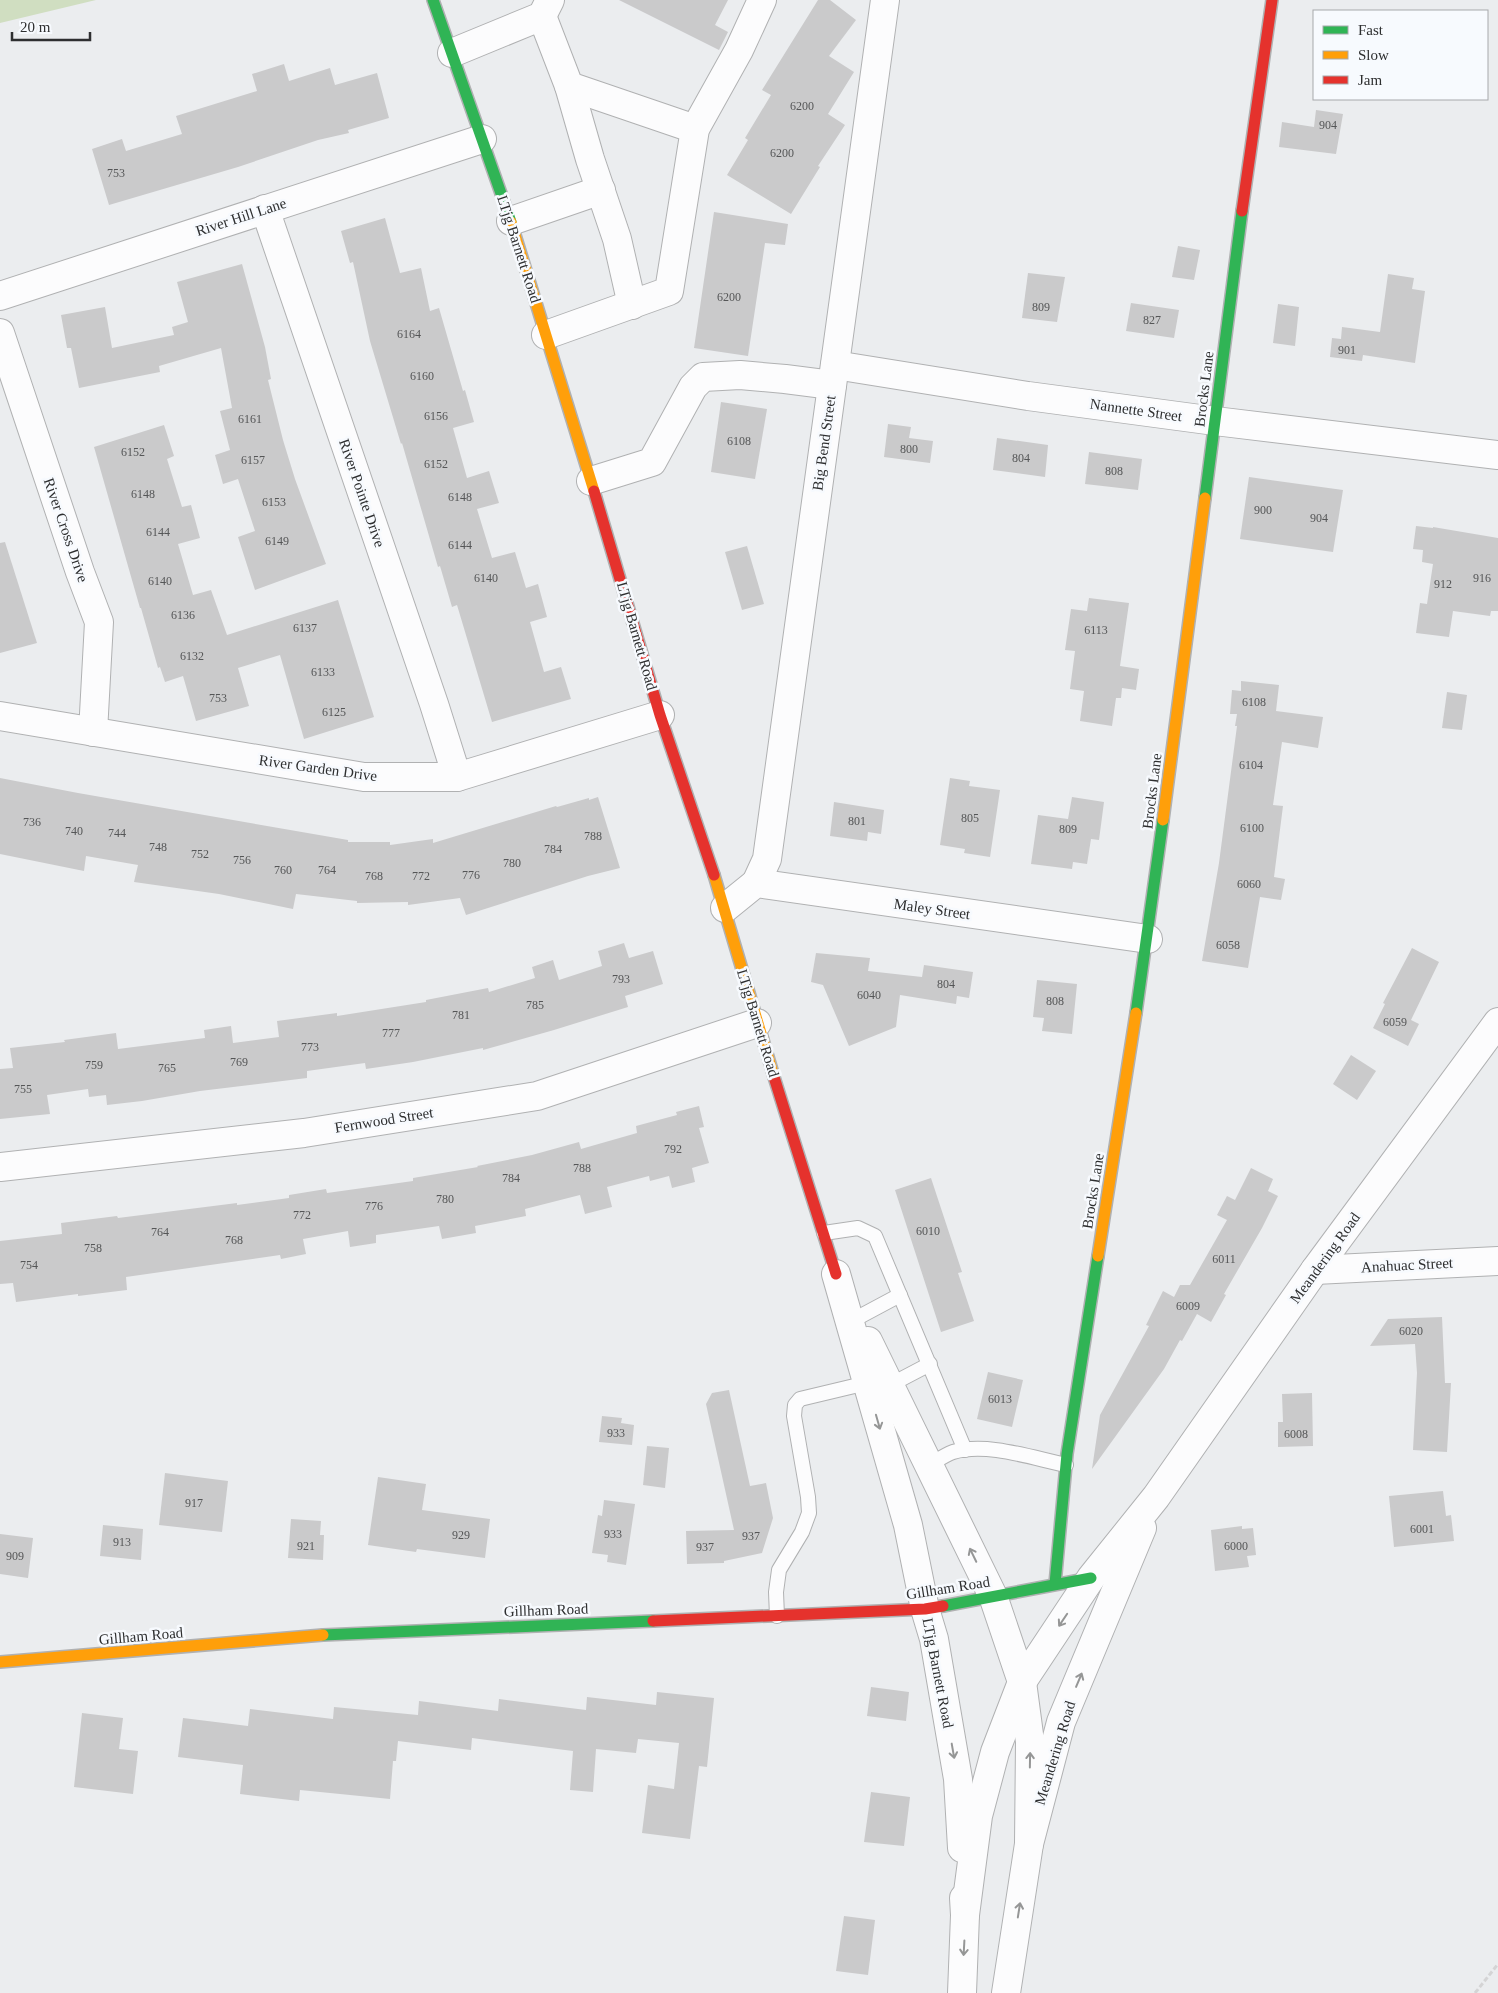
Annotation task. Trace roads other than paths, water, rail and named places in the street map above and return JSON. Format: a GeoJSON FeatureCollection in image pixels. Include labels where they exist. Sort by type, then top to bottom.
{"type":"FeatureCollection","features":[{"type":"Feature","properties":{"kind":"street","name":"LTjg Barnett Road"},"geometry":{"type":"LineString","coordinates":[[433,0],[511,220],[660,715],[725,908],[757,1023],[836,1274],[878,1384],[929,1465],[994,1596],[1022,1682],[1030,1742],[1029,1844]]}},
{"type":"Feature","properties":{"kind":"street"},"geometry":{"type":"LineString","coordinates":[[546,335],[669,290],[695,129],[739,50],[762,0]]}},
{"type":"Feature","properties":{"kind":"street","name":"Big Bend Street"},"geometry":{"type":"LineString","coordinates":[[756,884],[767,859],[885,0]]}},
{"type":"Feature","properties":{"kind":"street","name":"Brocks Lane"},"geometry":{"type":"LineString","coordinates":[[1055,1584],[1066,1465],[1148,939],[1248,164],[1272,0]]}},
{"type":"Feature","properties":{"kind":"street"},"geometry":{"type":"LineString","coordinates":[[452,53],[546,8],[617,239],[632,305]]}},
{"type":"Feature","properties":{"kind":"street"},"geometry":{"type":"LineString","coordinates":[[569,86],[695,129]]}},
{"type":"Feature","properties":{"kind":"street","name":"River Hill Lane"},"geometry":{"type":"LineString","coordinates":[[0,296],[482,139]]}},
{"type":"Feature","properties":{"kind":"street"},"geometry":{"type":"LineString","coordinates":[[511,220],[601,190]]}},
{"type":"Feature","properties":{"kind":"street","name":"River Pointe Drive"},"geometry":{"type":"LineString","coordinates":[[265,209],[434,704],[457,777]]}},
{"type":"Feature","properties":{"kind":"street","name":"River Cross Drive"},"geometry":{"type":"LineString","coordinates":[[0,333],[80,572],[99,622],[92,732]]}},
{"type":"Feature","properties":{"kind":"street","name":"Nannette Street"},"geometry":{"type":"LineString","coordinates":[[591,481],[652,462],[693,387],[703,377],[740,375],[785,379],[834,375],[1028,396],[1215,421],[1498,455]]}},
{"type":"Feature","properties":{"kind":"street","name":"River Garden Drive"},"geometry":{"type":"LineString","coordinates":[[0,716],[364,777],[457,777],[660,715]]}},
{"type":"Feature","properties":{"kind":"street"},"geometry":{"type":"LineString","coordinates":[[725,908],[756,884]]}},
{"type":"Feature","properties":{"kind":"street","name":"Maley Street"},"geometry":{"type":"LineString","coordinates":[[756,884],[1148,939]]}},
{"type":"Feature","properties":{"kind":"street","name":"Meandering Road"},"geometry":{"type":"LineString","coordinates":[[966,1916],[978,1816],[996,1752],[1022,1682],[1091,1578],[1156,1497],[1315,1270],[1498,1022]]}},
{"type":"Feature","properties":{"kind":"street","name":"Fernwood Street"},"geometry":{"type":"LineString","coordinates":[[0,1167],[304,1133],[537,1096],[757,1023]]}},
{"type":"Feature","properties":{"kind":"street","name":"Anahuac Street"},"geometry":{"type":"LineString","coordinates":[[1315,1270],[1498,1261]]}},
{"type":"Feature","properties":{"kind":"street","name":"LTjg Barnett Road"},"geometry":{"type":"LineString","coordinates":[[836,1274],[857,1318],[878,1384],[925,1609],[934,1639],[958,1779],[966,1916],[962,1993]]}},
{"type":"Feature","properties":{"kind":"street","name":"Meandering Road"},"geometry":{"type":"LineString","coordinates":[[1006,1993],[1029,1844],[1061,1722],[1156,1497]]}},
{"type":"Feature","properties":{"kind":"street","name":"Gillham Road"},"geometry":{"type":"LineString","coordinates":[[0,1662],[336,1634],[925,1609],[1091,1578]]}},
{"type":"Feature","properties":{"kind":"lane"},"geometry":{"type":"LineString","coordinates":[[824,1233],[858,1228],[875,1236],[966,1450]]}},
{"type":"Feature","properties":{"kind":"lane"},"geometry":{"type":"LineString","coordinates":[[857,1318],[900,1295]]}},
{"type":"Feature","properties":{"kind":"lane"},"geometry":{"type":"LineString","coordinates":[[777,1616],[776,1586],[779,1570],[802,1532],[809,1513],[808,1496],[794,1416],[795,1405],[800,1399],[878,1384],[930,1364]]}},
{"type":"Feature","properties":{"kind":"lane"},"geometry":{"type":"LineString","coordinates":[[929,1465],[951,1452],[974,1448],[995,1450],[1066,1465]]}}]}
